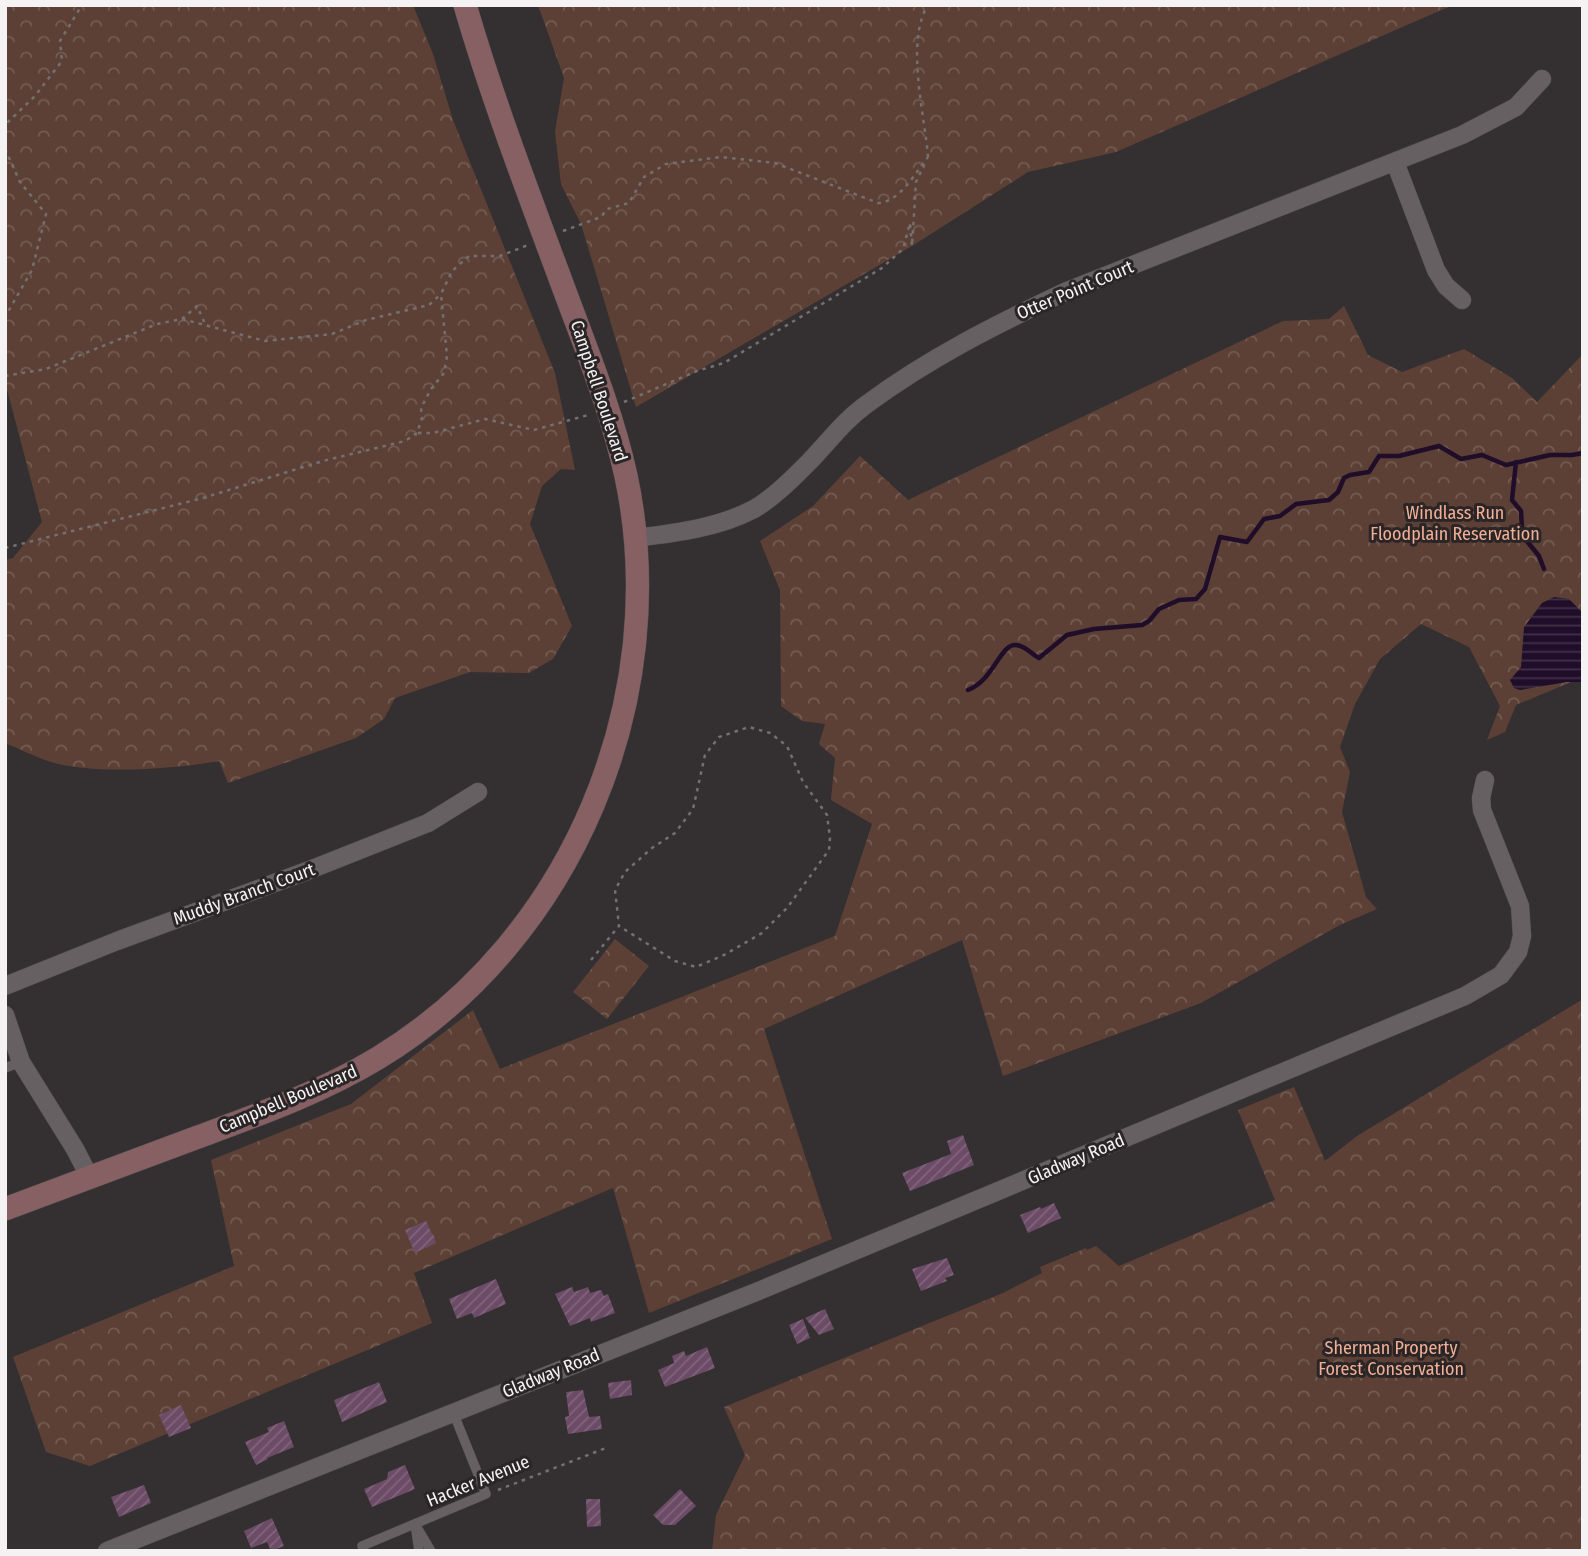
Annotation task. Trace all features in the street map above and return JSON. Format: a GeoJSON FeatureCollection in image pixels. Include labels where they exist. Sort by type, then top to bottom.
{"type":"FeatureCollection","features":[{"type":"Feature","properties":{"kind":"street","name":"Campbell Boulevard"},"geometry":{"type":"LineString","coordinates":[[5,1209],[252,1117],[346,1076],[401,1043],[471,984],[514,938],[547,892],[576,843],[600,788],[617,738],[629,687],[635,639],[635,538],[626,479],[608,408],[486,76],[465,5]]}},
{"type":"Feature","properties":{"kind":"street","name":"Otter Point Court"},"geometry":{"type":"LineString","coordinates":[[635,538],[682,532],[754,508],[784,486],[834,433],[865,405],[933,360],[1007,319],[1067,291],[1462,135],[1516,107],[1542,79]]}},
{"type":"Feature","properties":{"kind":"street"},"geometry":{"type":"LineString","coordinates":[[1395,162],[1436,270],[1446,286],[1462,300]]}},
{"type":"Feature","properties":{"kind":"street","name":"Gladway Road"},"geometry":{"type":"LineString","coordinates":[[107,1551],[761,1290],[1465,996],[1501,975],[1518,952],[1522,926],[1520,906],[1482,810],[1481,798],[1485,780]]}},
{"type":"Feature","properties":{"kind":"street","name":"Muddy Branch Court"},"geometry":{"type":"LineString","coordinates":[[5,986],[428,824],[478,792]]}},
{"type":"Feature","properties":{"kind":"street"},"geometry":{"type":"LineString","coordinates":[[5,1015],[13,1065],[75,1149],[90,1178]]}},
{"type":"Feature","properties":{"kind":"lane"},"geometry":{"type":"LineString","coordinates":[[453,1412],[486,1494]]}},
{"type":"Feature","properties":{"kind":"lane","name":"Hacker Avenue"},"geometry":{"type":"LineString","coordinates":[[362,1546],[486,1494]]}},
{"type":"Feature","properties":{"kind":"lane"},"geometry":{"type":"LineString","coordinates":[[415,1524],[419,1551]]}},
{"type":"Feature","properties":{"kind":"lane"},"geometry":{"type":"LineString","coordinates":[[415,1524],[432,1551]]}},
{"type":"Feature","properties":{"kind":"path"},"geometry":{"type":"LineString","coordinates":[[5,131],[8,122],[35,96],[62,61],[60,41],[82,5]]}},
{"type":"Feature","properties":{"kind":"path"},"geometry":{"type":"LineString","coordinates":[[417,433],[433,433],[485,419],[534,430],[608,408],[697,371],[724,363],[871,275],[902,249],[910,223],[912,246],[916,182],[928,157],[920,99],[917,47],[928,5]]}},
{"type":"Feature","properties":{"kind":"path"},"geometry":{"type":"LineString","coordinates":[[5,149],[20,182],[46,214],[32,271],[5,317]]}},
{"type":"Feature","properties":{"kind":"path"},"geometry":{"type":"LineString","coordinates":[[5,376],[46,369],[157,324],[182,319],[265,341],[332,334],[366,320],[429,305],[441,294],[452,271],[469,256],[500,256],[601,217],[607,209],[629,204],[644,177],[666,164],[721,157],[775,163],[822,180],[854,196],[888,203],[928,157]]}},
{"type":"Feature","properties":{"kind":"path"},"geometry":{"type":"LineString","coordinates":[[5,548],[203,498],[323,461],[405,442],[417,433],[422,418],[421,408],[444,373],[447,356],[441,294]]}},
{"type":"Feature","properties":{"kind":"path"},"geometry":{"type":"LineString","coordinates":[[182,319],[197,306],[206,326]]}},
{"type":"Feature","properties":{"kind":"path"},"geometry":{"type":"LineString","coordinates":[[591,960],[619,926],[615,890],[625,872],[674,833],[693,809],[705,755],[719,737],[749,727],[770,733],[787,746],[803,782],[827,815],[830,838],[829,850],[788,908],[762,933],[724,955],[696,967],[675,961],[619,926]]}},
{"type":"Feature","properties":{"kind":"path","name":"Hacker Avenue"},"geometry":{"type":"LineString","coordinates":[[486,1494],[606,1448]]}},
{"type":"Feature","properties":{"kind":"green space"},"geometry":{"type":"Polygon","coordinates":[[[5,5],[413,5],[433,54],[453,120],[555,373],[575,470],[561,469],[542,486],[530,524],[572,626],[553,659],[529,673],[470,672],[395,698],[384,719],[356,738],[228,783],[219,761],[111,770],[51,762],[5,743],[5,560],[13,558],[42,522],[5,382],[5,5]]]}},
{"type":"Feature","properties":{"kind":"green space"},"geometry":{"type":"Polygon","coordinates":[[[538,5],[1453,5],[1116,152],[1028,172],[912,246],[636,407],[581,224],[561,184],[555,132],[564,78],[538,5]]]}},
{"type":"Feature","properties":{"kind":"green space","name":"Windlass Run Floodplain Reservation"},"geometry":{"type":"Polygon","coordinates":[[[1344,306],[1368,355],[1402,372],[1464,349],[1512,378],[1537,402],[1583,354],[1583,677],[1516,705],[1505,732],[1487,740],[1500,706],[1469,647],[1421,624],[1380,659],[1355,704],[1340,747],[1350,772],[1342,812],[1366,897],[1377,909],[1340,925],[1201,1003],[1003,1076],[962,940],[764,1029],[832,1239],[649,1313],[613,1188],[414,1273],[432,1323],[90,1466],[46,1452],[13,1357],[234,1266],[211,1160],[351,1104],[473,1010],[500,1069],[835,936],[872,824],[831,800],[835,758],[819,744],[825,724],[802,721],[781,706],[780,590],[760,541],[813,506],[860,456],[908,500],[1283,321],[1329,319],[1344,306]]]}},
{"type":"Feature","properties":{"kind":"green space"},"geometry":{"type":"Polygon","coordinates":[[[615,939],[649,966],[607,1019],[573,992],[615,939]]]}},
{"type":"Feature","properties":{"kind":"green space","name":"Sherman Property Forest Conservation"},"geometry":{"type":"Polygon","coordinates":[[[1583,999],[1583,1551],[712,1551],[716,1515],[745,1455],[724,1407],[1003,1293],[1042,1273],[1040,1267],[1086,1248],[1087,1250],[1096,1246],[1119,1266],[1275,1200],[1238,1110],[1294,1087],[1325,1161],[1357,1136],[1583,999]]]}},
{"type":"Feature","properties":{"kind":"shaded area"},"geometry":{"type":"Polygon","coordinates":[[[1554,597],[1569,599],[1583,613],[1583,682],[1520,690],[1514,688],[1510,680],[1521,667],[1524,627],[1542,603],[1554,597]]]}},
{"type":"Feature","properties":{"kind":"building"},"geometry":{"type":"Polygon","coordinates":[[[963,1135],[974,1165],[910,1191],[902,1173],[951,1154],[947,1141],[963,1135]]]}},
{"type":"Feature","properties":{"kind":"building"},"geometry":{"type":"Polygon","coordinates":[[[1054,1203],[1061,1218],[1028,1233],[1020,1215],[1054,1203]]]}},
{"type":"Feature","properties":{"kind":"building"},"geometry":{"type":"Polygon","coordinates":[[[426,1221],[436,1243],[415,1253],[405,1230],[426,1221]]]}},
{"type":"Feature","properties":{"kind":"building"},"geometry":{"type":"Polygon","coordinates":[[[947,1258],[954,1275],[945,1278],[947,1281],[921,1291],[912,1269],[947,1258]]]}},
{"type":"Feature","properties":{"kind":"building"},"geometry":{"type":"Polygon","coordinates":[[[496,1279],[506,1304],[474,1318],[472,1313],[457,1319],[449,1299],[496,1279]]]}},
{"type":"Feature","properties":{"kind":"building"},"geometry":{"type":"Polygon","coordinates":[[[572,1287],[574,1292],[588,1287],[590,1293],[601,1290],[604,1296],[608,1294],[615,1313],[591,1322],[590,1318],[570,1326],[555,1294],[572,1287]]]}},
{"type":"Feature","properties":{"kind":"building"},"geometry":{"type":"Polygon","coordinates":[[[825,1309],[834,1329],[819,1335],[805,1318],[825,1309]]]}},
{"type":"Feature","properties":{"kind":"building"},"geometry":{"type":"Polygon","coordinates":[[[803,1319],[810,1338],[797,1344],[789,1325],[803,1319]]]}},
{"type":"Feature","properties":{"kind":"building"},"geometry":{"type":"Polygon","coordinates":[[[707,1347],[715,1368],[665,1387],[658,1370],[674,1363],[672,1356],[684,1351],[686,1356],[707,1347]]]}},
{"type":"Feature","properties":{"kind":"building"},"geometry":{"type":"Polygon","coordinates":[[[631,1380],[632,1395],[610,1399],[608,1383],[631,1380]]]}},
{"type":"Feature","properties":{"kind":"building"},"geometry":{"type":"Polygon","coordinates":[[[379,1382],[387,1402],[342,1422],[334,1400],[379,1382]]]}},
{"type":"Feature","properties":{"kind":"building"},"geometry":{"type":"Polygon","coordinates":[[[583,1390],[589,1417],[600,1416],[602,1429],[568,1434],[565,1417],[569,1416],[566,1392],[583,1390]]]}},
{"type":"Feature","properties":{"kind":"building"},"geometry":{"type":"Polygon","coordinates":[[[181,1405],[191,1428],[169,1437],[159,1415],[181,1405]]]}},
{"type":"Feature","properties":{"kind":"building"},"geometry":{"type":"Polygon","coordinates":[[[284,1421],[294,1447],[256,1465],[245,1442],[269,1432],[267,1428],[284,1421]]]}},
{"type":"Feature","properties":{"kind":"building"},"geometry":{"type":"Polygon","coordinates":[[[405,1465],[415,1489],[372,1507],[364,1489],[387,1479],[388,1472],[405,1465]]]}},
{"type":"Feature","properties":{"kind":"building"},"geometry":{"type":"Polygon","coordinates":[[[144,1485],[151,1503],[119,1517],[111,1497],[144,1485]]]}},
{"type":"Feature","properties":{"kind":"building"},"geometry":{"type":"Polygon","coordinates":[[[680,1489],[696,1506],[675,1525],[663,1525],[653,1515],[680,1489]]]}},
{"type":"Feature","properties":{"kind":"building"},"geometry":{"type":"Polygon","coordinates":[[[586,1499],[600,1499],[601,1526],[587,1527],[586,1499]]]}},
{"type":"Feature","properties":{"kind":"building"},"geometry":{"type":"Polygon","coordinates":[[[272,1518],[284,1546],[271,1551],[267,1542],[251,1548],[244,1531],[272,1518]]]}},
{"type":"Feature","properties":{"kind":"waterway"},"geometry":{"type":"LineString","coordinates":[[968,690],[984,679],[1005,651],[1015,645],[1022,646],[1039,658],[1067,635],[1094,629],[1142,625],[1159,609],[1179,600],[1196,599],[1205,589],[1220,537],[1247,542],[1264,519],[1280,516],[1296,504],[1329,500],[1338,492],[1344,478],[1369,472],[1379,456],[1399,456],[1439,446],[1461,459],[1482,455],[1506,465],[1550,455],[1583,453]]}},
{"type":"Feature","properties":{"kind":"waterway"},"geometry":{"type":"LineString","coordinates":[[1516,462],[1512,500],[1521,511],[1526,540],[1539,556],[1544,569]]}}]}
